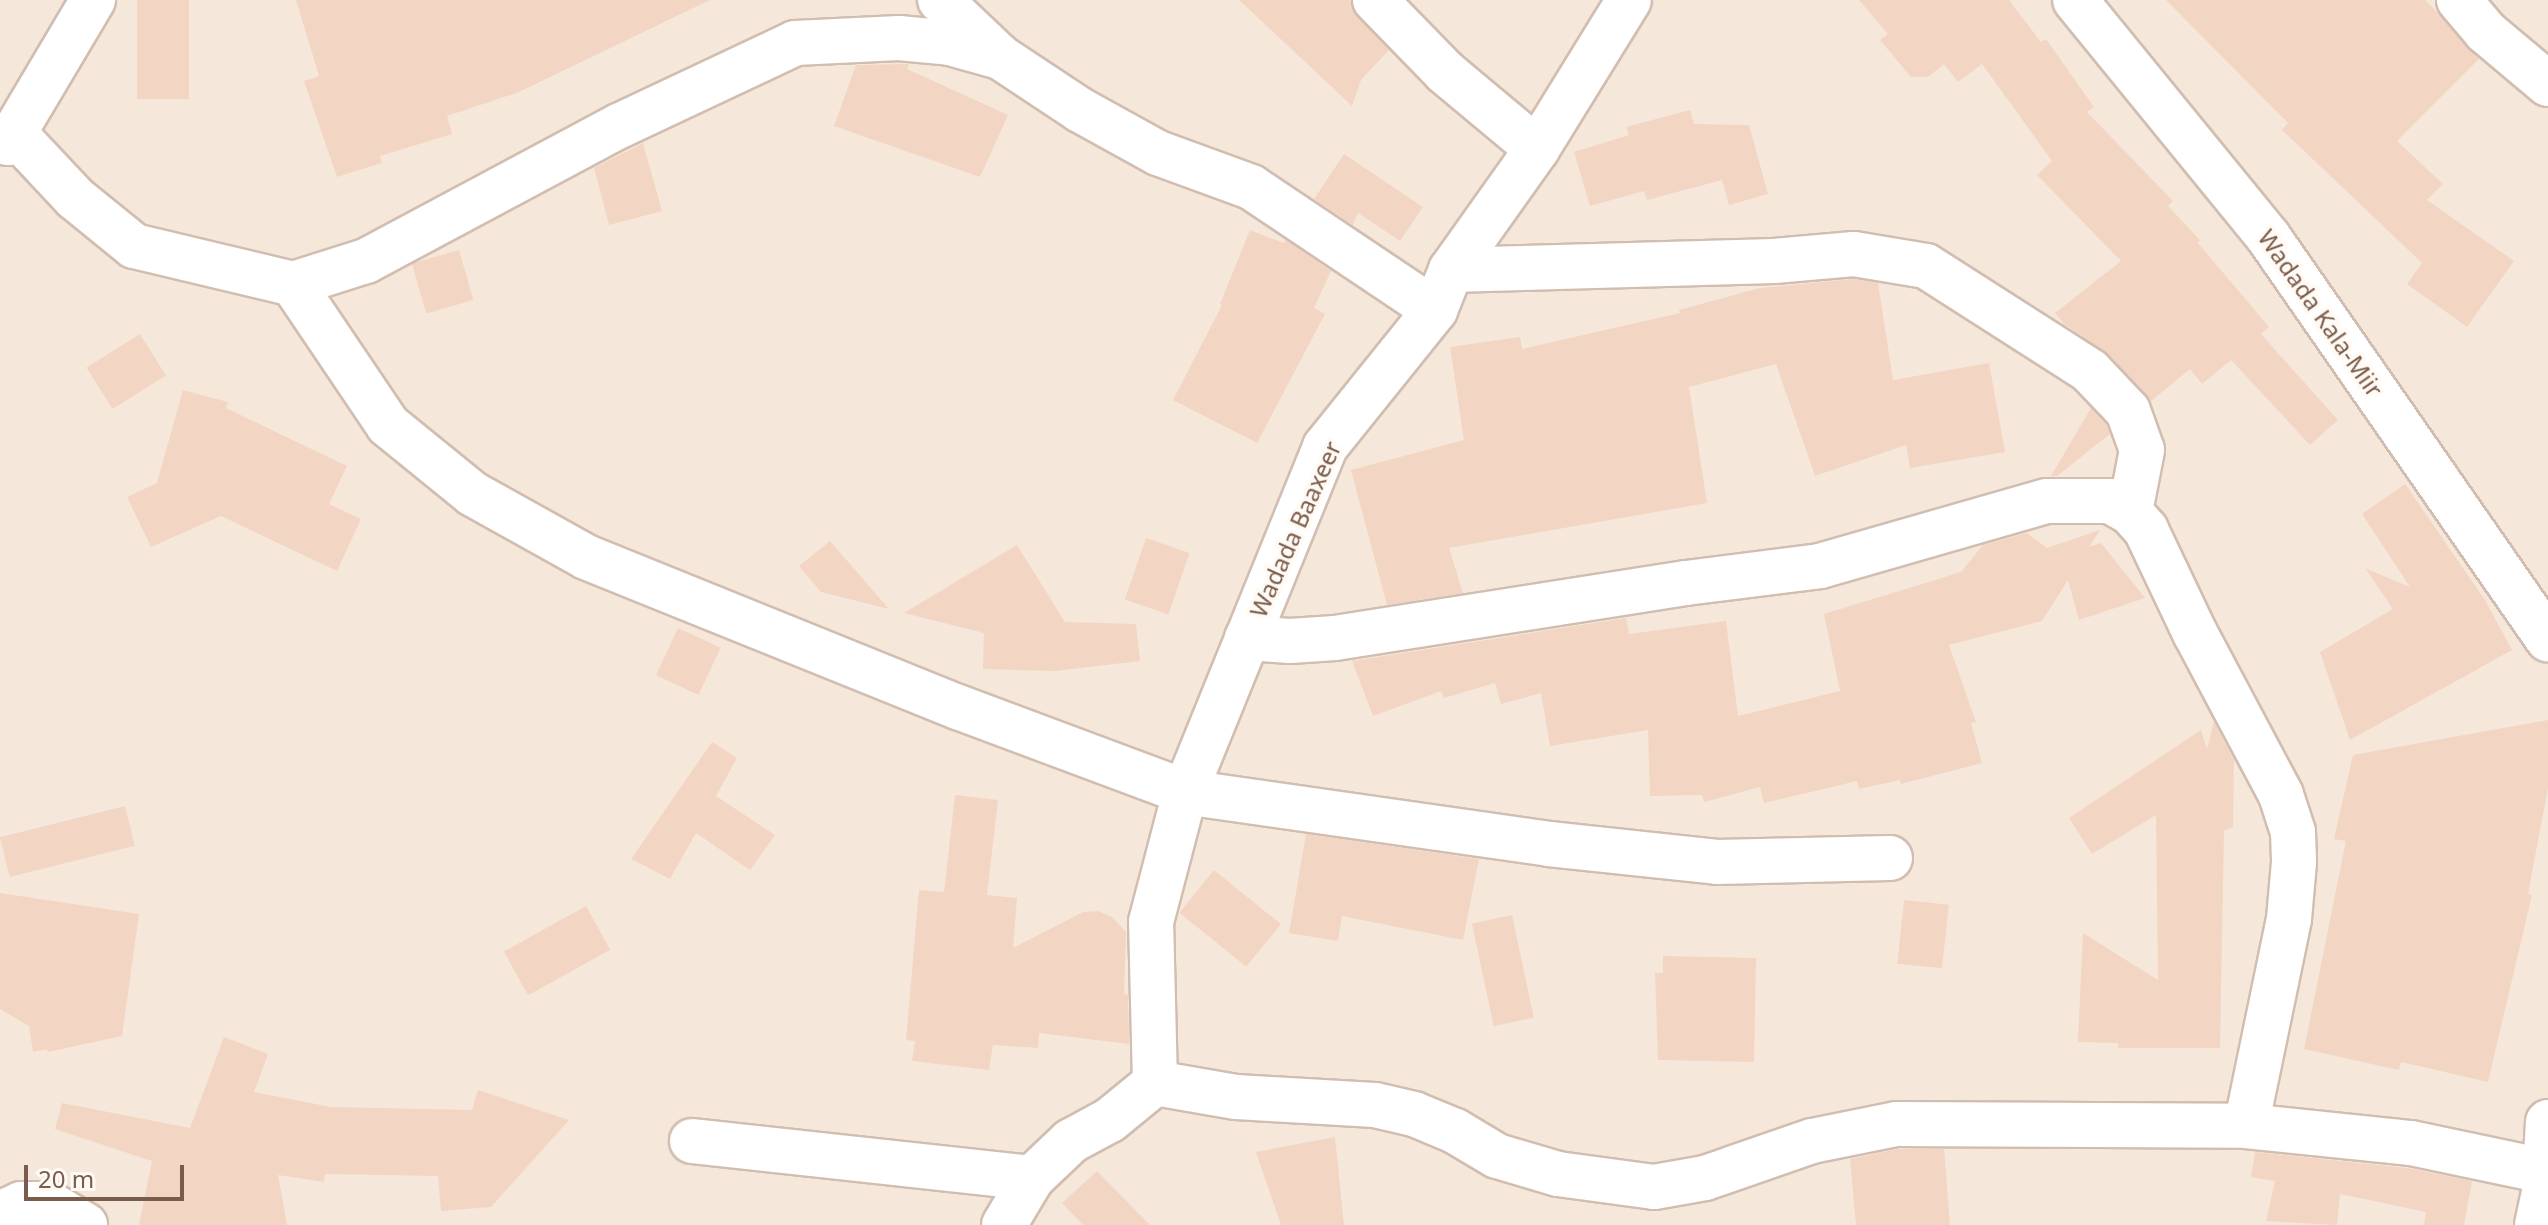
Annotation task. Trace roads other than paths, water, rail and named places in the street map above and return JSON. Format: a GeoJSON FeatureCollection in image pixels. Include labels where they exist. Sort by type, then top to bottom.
{"type":"FeatureCollection","features":[{"type":"Feature","properties":{"kind":"street"},"geometry":{"type":"LineString","coordinates":[[93,0],[9,126],[75,198],[134,246],[293,284],[366,261],[619,126],[795,43],[899,38],[950,43],[1000,57]]}},
{"type":"Feature","properties":{"kind":"street"},"geometry":{"type":"LineString","coordinates":[[940,0],[1000,57],[1080,110],[1158,153],[1251,187],[1443,290],[1854,254],[1926,266],[2090,371],[2128,411],[2142,450],[2130,512]]}},
{"type":"Feature","properties":{"kind":"street"},"geometry":{"type":"LineString","coordinates":[[1375,0],[1445,72],[1537,149]]}},
{"type":"Feature","properties":{"kind":"street","name":"Wadada Baaxeer"},"geometry":{"type":"LineString","coordinates":[[1155,1083],[1151,922],[1185,792],[1325,447],[1443,290],[1537,149],[1629,0]]}},
{"type":"Feature","properties":{"kind":"street","name":"Wadada Kala-Miir"},"geometry":{"type":"LineString","coordinates":[[2075,0],[2269,238],[2548,639]]}},
{"type":"Feature","properties":{"kind":"street"},"geometry":{"type":"LineString","coordinates":[[2459,0],[2486,32],[2548,84]]}},
{"type":"Feature","properties":{"kind":"street"},"geometry":{"type":"LineString","coordinates":[[293,284],[388,425],[473,494],[586,557],[958,707],[1185,792],[1549,844],[1717,862],[1890,858]]}},
{"type":"Feature","properties":{"kind":"street"},"geometry":{"type":"LineString","coordinates":[[1247,638],[1290,641],[1335,638],[1686,583],[1820,566],[2047,501],[2110,501],[2130,512],[2146,530],[2195,633],[2281,795],[2293,832],[2289,919],[2246,1126]]}},
{"type":"Feature","properties":{"kind":"street"},"geometry":{"type":"LineString","coordinates":[[1004,1225],[1032,1178],[1071,1141],[1110,1120],[1155,1083],[1236,1097],[1375,1105],[1414,1114],[1455,1131],[1497,1156],[1558,1174],[1654,1187],[1705,1178],[1812,1141],[1896,1124],[2246,1126],[2411,1143],[2544,1171]]}},
{"type":"Feature","properties":{"kind":"street"},"geometry":{"type":"LineString","coordinates":[[2537,1225],[2548,1122]]}},
{"type":"Feature","properties":{"kind":"street"},"geometry":{"type":"LineString","coordinates":[[692,1141],[1032,1178]]}},
{"type":"Feature","properties":{"kind":"street"},"geometry":{"type":"LineString","coordinates":[[0,1214],[21,1204],[50,1204],[85,1225]]}}]}
